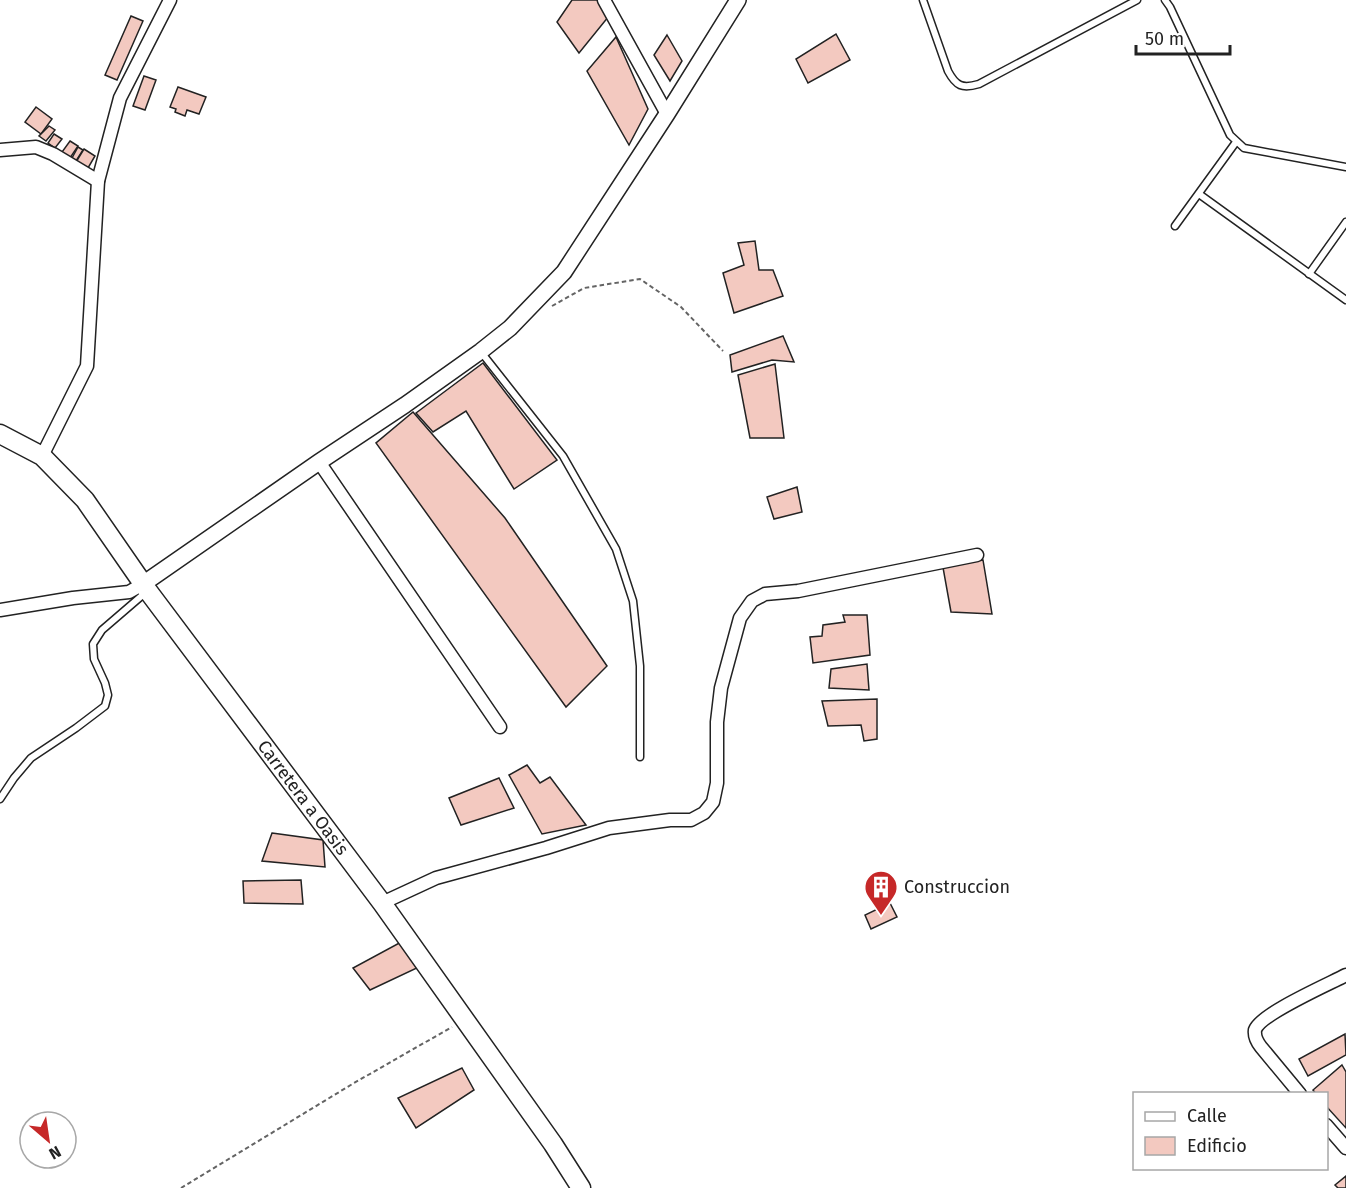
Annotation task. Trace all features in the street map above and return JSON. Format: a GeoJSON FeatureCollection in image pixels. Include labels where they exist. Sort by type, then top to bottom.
{"type":"FeatureCollection","features":[{"type":"Feature","properties":{"kind":"main road","name":"Carretera a Oasis"},"geometry":{"type":"LineString","coordinates":[[0,434],[42,456],[85,500],[146,588],[382,903],[553,1144],[581,1188]]}},
{"type":"Feature","properties":{"kind":"street"},"geometry":{"type":"LineString","coordinates":[[42,456],[87,366],[98,181],[120,98],[170,0]]}},
{"type":"Feature","properties":{"kind":"street"},"geometry":{"type":"LineString","coordinates":[[604,0],[667,114]]}},
{"type":"Feature","properties":{"kind":"street"},"geometry":{"type":"LineString","coordinates":[[0,610],[146,588],[319,462],[405,405],[510,328],[564,272],[738,0]]}},
{"type":"Feature","properties":{"kind":"street"},"geometry":{"type":"LineString","coordinates":[[0,150],[36,147],[53,154],[98,181]]}},
{"type":"Feature","properties":{"kind":"street"},"geometry":{"type":"LineString","coordinates":[[319,462],[500,727]]}},
{"type":"Feature","properties":{"kind":"street"},"geometry":{"type":"LineString","coordinates":[[382,903],[436,878],[609,828],[669,820],[691,820],[705,813],[713,802],[717,783],[717,722],[721,688],[740,618],[752,601],[765,594],[798,591],[977,555]]}},
{"type":"Feature","properties":{"kind":"street"},"geometry":{"type":"LineString","coordinates":[[1298,1092],[1256,1040],[1255,1031],[1259,1023],[1273,1012],[1346,975]]}},
{"type":"Feature","properties":{"kind":"street"},"geometry":{"type":"LineString","coordinates":[[1328,1127],[1346,1148]]}},
{"type":"Feature","properties":{"kind":"lane"},"geometry":{"type":"LineString","coordinates":[[923,0],[952,80],[968,87],[979,84],[1137,0]]}},
{"type":"Feature","properties":{"kind":"lane"},"geometry":{"type":"LineString","coordinates":[[1165,0],[1230,135],[1236,142],[1244,148],[1257,151],[1346,167]]}},
{"type":"Feature","properties":{"kind":"lane"},"geometry":{"type":"LineString","coordinates":[[1175,226],[1236,142]]}},
{"type":"Feature","properties":{"kind":"lane"},"geometry":{"type":"LineString","coordinates":[[1199,194],[1346,300]]}},
{"type":"Feature","properties":{"kind":"lane"},"geometry":{"type":"LineString","coordinates":[[1309,274],[1346,222]]}},
{"type":"Feature","properties":{"kind":"lane"},"geometry":{"type":"LineString","coordinates":[[481,351],[563,456],[616,549],[633,601],[638,644],[640,757]]}},
{"type":"Feature","properties":{"kind":"lane"},"geometry":{"type":"LineString","coordinates":[[0,799],[31,759],[105,706],[108,695],[94,659],[93,644],[102,630],[146,588]]}},
{"type":"Feature","properties":{"kind":"path"},"geometry":{"type":"LineString","coordinates":[[547,308],[584,288],[640,279],[681,306],[723,351]]}},
{"type":"Feature","properties":{"kind":"path"},"geometry":{"type":"LineString","coordinates":[[181,1188],[354,1083],[465,1020]]}},
{"type":"Feature","properties":{"kind":"building"},"geometry":{"type":"Polygon","coordinates":[[[572,0],[599,0],[609,16],[579,53],[557,22],[572,0]]]}},
{"type":"Feature","properties":{"kind":"building"},"geometry":{"type":"Polygon","coordinates":[[[131,16],[143,21],[117,80],[105,75],[131,16]]]}},
{"type":"Feature","properties":{"kind":"building"},"geometry":{"type":"Polygon","coordinates":[[[836,34],[850,60],[808,83],[796,59],[836,34]]]}},
{"type":"Feature","properties":{"kind":"building"},"geometry":{"type":"Polygon","coordinates":[[[667,35],[682,61],[670,81],[654,55],[667,35]]]}},
{"type":"Feature","properties":{"kind":"building"},"geometry":{"type":"Polygon","coordinates":[[[616,37],[648,109],[629,145],[587,71],[616,37]]]}},
{"type":"Feature","properties":{"kind":"building"},"geometry":{"type":"Polygon","coordinates":[[[144,76],[156,80],[145,110],[133,106],[144,76]]]}},
{"type":"Feature","properties":{"kind":"building"},"geometry":{"type":"Polygon","coordinates":[[[178,87],[206,97],[199,114],[187,110],[185,116],[170,107],[178,87]]]}},
{"type":"Feature","properties":{"kind":"building"},"geometry":{"type":"Polygon","coordinates":[[[36,107],[52,119],[41,134],[25,122],[36,107]]]}},
{"type":"Feature","properties":{"kind":"building"},"geometry":{"type":"Polygon","coordinates":[[[49,126],[55,130],[46,141],[39,136],[49,126]]]}},
{"type":"Feature","properties":{"kind":"building"},"geometry":{"type":"Polygon","coordinates":[[[54,134],[62,139],[55,148],[48,143],[54,134]]]}},
{"type":"Feature","properties":{"kind":"building"},"geometry":{"type":"Polygon","coordinates":[[[70,141],[78,146],[70,158],[62,152],[70,141]]]}},
{"type":"Feature","properties":{"kind":"building"},"geometry":{"type":"Polygon","coordinates":[[[78,147],[83,150],[76,161],[72,158],[78,147]]]}},
{"type":"Feature","properties":{"kind":"building"},"geometry":{"type":"Polygon","coordinates":[[[84,149],[95,156],[88,168],[76,162],[84,149]]]}},
{"type":"Feature","properties":{"kind":"building"},"geometry":{"type":"Polygon","coordinates":[[[755,241],[759,270],[773,270],[783,296],[734,313],[723,273],[744,265],[738,243],[755,241]]]}},
{"type":"Feature","properties":{"kind":"building"},"geometry":{"type":"Polygon","coordinates":[[[783,336],[794,362],[772,360],[732,372],[730,355],[783,336]]]}},
{"type":"Feature","properties":{"kind":"building"},"geometry":{"type":"Polygon","coordinates":[[[483,363],[557,460],[514,489],[466,411],[433,432],[416,413],[483,363]]]}},
{"type":"Feature","properties":{"kind":"building"},"geometry":{"type":"Polygon","coordinates":[[[775,364],[784,438],[750,438],[738,375],[775,364]]]}},
{"type":"Feature","properties":{"kind":"building"},"geometry":{"type":"Polygon","coordinates":[[[413,412],[505,518],[607,666],[566,707],[376,443],[413,412]]]}},
{"type":"Feature","properties":{"kind":"building"},"geometry":{"type":"Polygon","coordinates":[[[797,487],[802,512],[774,519],[767,497],[797,487]]]}},
{"type":"Feature","properties":{"kind":"building"},"geometry":{"type":"Polygon","coordinates":[[[983,560],[992,614],[951,612],[942,562],[983,560]]]}},
{"type":"Feature","properties":{"kind":"building"},"geometry":{"type":"Polygon","coordinates":[[[843,615],[867,615],[870,655],[813,663],[810,637],[822,636],[823,625],[845,622],[843,615]]]}},
{"type":"Feature","properties":{"kind":"building"},"geometry":{"type":"Polygon","coordinates":[[[867,664],[869,690],[829,688],[831,669],[867,664]]]}},
{"type":"Feature","properties":{"kind":"building"},"geometry":{"type":"Polygon","coordinates":[[[877,699],[877,739],[864,741],[861,725],[828,726],[822,701],[877,699]]]}},
{"type":"Feature","properties":{"kind":"building"},"geometry":{"type":"Polygon","coordinates":[[[527,765],[540,783],[550,777],[586,825],[542,834],[509,775],[527,765]]]}},
{"type":"Feature","properties":{"kind":"building"},"geometry":{"type":"Polygon","coordinates":[[[499,778],[514,808],[461,825],[449,798],[499,778]]]}},
{"type":"Feature","properties":{"kind":"building"},"geometry":{"type":"Polygon","coordinates":[[[272,833],[323,840],[325,867],[262,861],[272,833]]]}},
{"type":"Feature","properties":{"kind":"building"},"geometry":{"type":"Polygon","coordinates":[[[301,880],[303,904],[244,903],[243,881],[301,880]]]}},
{"type":"Feature","properties":{"kind":"building","name":"Construccion"},"geometry":{"type":"Polygon","coordinates":[[[890,903],[897,917],[871,929],[865,915],[890,903]]]}},
{"type":"Feature","properties":{"kind":"building"},"geometry":{"type":"Polygon","coordinates":[[[403,941],[419,967],[370,990],[353,968],[403,941]]]}},
{"type":"Feature","properties":{"kind":"building"},"geometry":{"type":"Polygon","coordinates":[[[1345,1034],[1346,1055],[1308,1076],[1299,1059],[1345,1034]]]}},
{"type":"Feature","properties":{"kind":"building"},"geometry":{"type":"Polygon","coordinates":[[[1342,1065],[1346,1072],[1346,1128],[1328,1108],[1328,1092],[1313,1090],[1342,1065]]]}},
{"type":"Feature","properties":{"kind":"building"},"geometry":{"type":"Polygon","coordinates":[[[462,1068],[474,1090],[416,1128],[398,1098],[462,1068]]]}},
{"type":"Feature","properties":{"kind":"building"},"geometry":{"type":"Polygon","coordinates":[[[1346,1176],[1346,1188],[1338,1188],[1335,1185],[1346,1176]]]}},
{"type":"Feature","properties":{"kind":"place","name":"Construccion"},"geometry":{"type":"Point","coordinates":[881,916]}}]}
